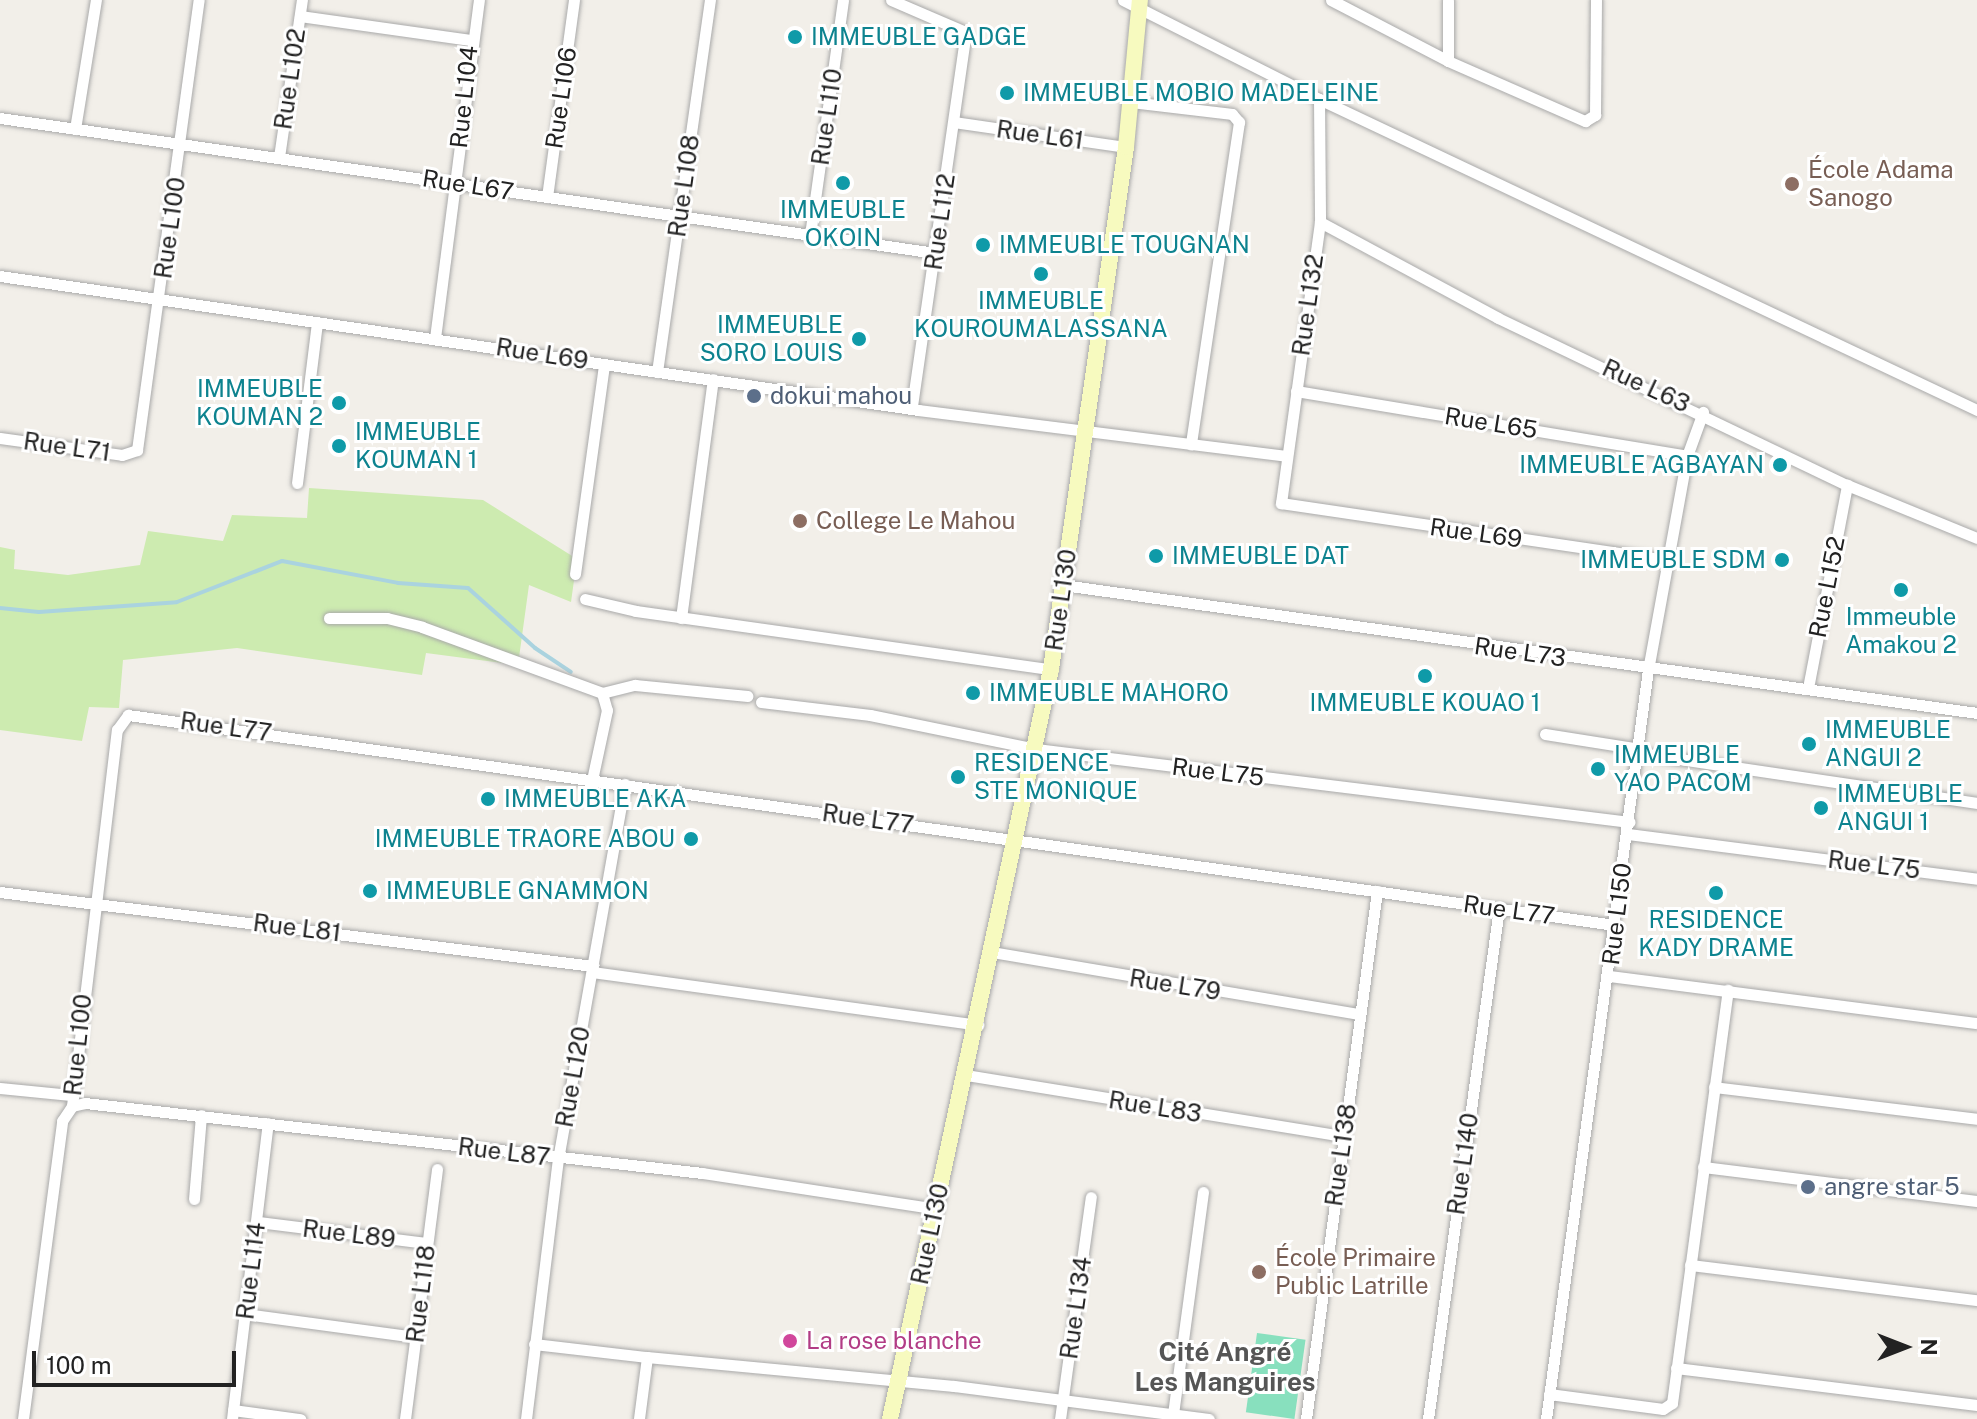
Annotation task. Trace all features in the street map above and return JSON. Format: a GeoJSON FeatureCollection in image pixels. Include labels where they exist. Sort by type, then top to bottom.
{"type":"FeatureCollection","features":[{"type":"Feature","properties":{"kind":"street"},"geometry":{"type":"LineString","coordinates":[[75,129],[96,0]]}},
{"type":"Feature","properties":{"kind":"street","name":"Rue L100"},"geometry":{"type":"LineString","coordinates":[[134,454],[160,300],[199,0]]}},
{"type":"Feature","properties":{"kind":"street","name":"Rue L102"},"geometry":{"type":"LineString","coordinates":[[279,157],[302,0]]}},
{"type":"Feature","properties":{"kind":"street","name":"Rue L104"},"geometry":{"type":"LineString","coordinates":[[435,338],[470,40],[479,0]]}},
{"type":"Feature","properties":{"kind":"street","name":"Rue L106"},"geometry":{"type":"LineString","coordinates":[[547,197],[574,0]]}},
{"type":"Feature","properties":{"kind":"street","name":"Rue L108"},"geometry":{"type":"LineString","coordinates":[[657,372],[710,0]]}},
{"type":"Feature","properties":{"kind":"street","name":"Rue L110"},"geometry":{"type":"LineString","coordinates":[[810,235],[843,0]]}},
{"type":"Feature","properties":{"kind":"street","name":"Rue L112"},"geometry":{"type":"LineString","coordinates":[[891,0],[965,34],[912,408]]}},
{"type":"Feature","properties":{"kind":"street"},"geometry":{"type":"LineString","coordinates":[[1123,0],[1139,4],[1319,99],[1977,410]]}},
{"type":"Feature","properties":{"kind":"street"},"geometry":{"type":"LineString","coordinates":[[1331,0],[1448,61],[1591,121],[1596,0]]}},
{"type":"Feature","properties":{"kind":"street"},"geometry":{"type":"LineString","coordinates":[[1448,0],[1448,61]]}},
{"type":"Feature","properties":{"kind":"street","name":"Rue L130"},"geometry":{"type":"LineString","coordinates":[[890,1419],[978,1025],[1051,669],[1126,147],[1139,4]]}},
{"type":"Feature","properties":{"kind":"street"},"geometry":{"type":"LineString","coordinates":[[300,16],[470,40]]}},
{"type":"Feature","properties":{"kind":"street","name":"Rue L132"},"geometry":{"type":"LineString","coordinates":[[1286,506],[1280,499],[1320,222],[1319,99]]}},
{"type":"Feature","properties":{"kind":"street"},"geometry":{"type":"LineString","coordinates":[[1131,102],[1232,114],[1239,122],[1191,444]]}},
{"type":"Feature","properties":{"kind":"street","name":"Rue L67"},"geometry":{"type":"LineString","coordinates":[[0,118],[936,253]]}},
{"type":"Feature","properties":{"kind":"street","name":"Rue L61"},"geometry":{"type":"LineString","coordinates":[[954,122],[1126,147]]}},
{"type":"Feature","properties":{"kind":"street","name":"Rue L63"},"geometry":{"type":"LineString","coordinates":[[1320,222],[1498,318],[1703,412],[1847,485],[1977,538]]}},
{"type":"Feature","properties":{"kind":"street","name":"Rue L69"},"geometry":{"type":"LineString","coordinates":[[0,276],[912,408],[1286,456]]}},
{"type":"Feature","properties":{"kind":"street"},"geometry":{"type":"LineString","coordinates":[[297,483],[317,322]]}},
{"type":"Feature","properties":{"kind":"street"},"geometry":{"type":"LineString","coordinates":[[575,574],[604,364]]}},
{"type":"Feature","properties":{"kind":"street"},"geometry":{"type":"LineString","coordinates":[[681,618],[713,379]]}},
{"type":"Feature","properties":{"kind":"street","name":"Rue L65"},"geometry":{"type":"LineString","coordinates":[[1296,391],[1687,456]]}},
{"type":"Feature","properties":{"kind":"street","name":"Rue L150"},"geometry":{"type":"LineString","coordinates":[[1546,1419],[1640,751],[1648,670],[1687,456],[1703,412]]}},
{"type":"Feature","properties":{"kind":"street","name":"Rue L71"},"geometry":{"type":"LineString","coordinates":[[0,438],[134,454]]}},
{"type":"Feature","properties":{"kind":"street","name":"Rue L152"},"geometry":{"type":"LineString","coordinates":[[1808,688],[1847,485]]}},
{"type":"Feature","properties":{"kind":"street","name":"Rue L69"},"geometry":{"type":"LineString","coordinates":[[1286,506],[1666,560]]}},
{"type":"Feature","properties":{"kind":"street","name":"Rue L73"},"geometry":{"type":"LineString","coordinates":[[1063,585],[1648,670],[1808,688],[1977,713]]}},
{"type":"Feature","properties":{"kind":"street"},"geometry":{"type":"LineString","coordinates":[[585,599],[681,618],[1051,669]]}},
{"type":"Feature","properties":{"kind":"street"},"geometry":{"type":"LineString","coordinates":[[329,618],[387,618],[422,627],[602,693],[635,685],[747,696]]}},
{"type":"Feature","properties":{"kind":"street"},"geometry":{"type":"LineString","coordinates":[[592,780],[607,710],[602,693]]}},
{"type":"Feature","properties":{"kind":"street","name":"Rue L75"},"geometry":{"type":"LineString","coordinates":[[761,702],[870,715],[1036,749],[1629,828],[1977,879]]}},
{"type":"Feature","properties":{"kind":"street","name":"Rue L77"},"geometry":{"type":"LineString","coordinates":[[122,718],[135,714],[1614,925]]}},
{"type":"Feature","properties":{"kind":"street","name":"Rue L100"},"geometry":{"type":"LineString","coordinates":[[23,1419],[62,1121],[72,1100],[94,902],[122,718]]}},
{"type":"Feature","properties":{"kind":"street"},"geometry":{"type":"LineString","coordinates":[[1545,734],[1977,803]]}},
{"type":"Feature","properties":{"kind":"street","name":"Rue L120"},"geometry":{"type":"LineString","coordinates":[[526,1419],[558,1159],[625,784]]}},
{"type":"Feature","properties":{"kind":"street","name":"Rue L138"},"geometry":{"type":"LineString","coordinates":[[1306,1419],[1377,891]]}},
{"type":"Feature","properties":{"kind":"street","name":"Rue L81"},"geometry":{"type":"LineString","coordinates":[[0,892],[593,969],[978,1025]]}},
{"type":"Feature","properties":{"kind":"street","name":"Rue L140"},"geometry":{"type":"LineString","coordinates":[[1428,1419],[1499,908]]}},
{"type":"Feature","properties":{"kind":"street","name":"Rue L79"},"geometry":{"type":"LineString","coordinates":[[992,952],[1360,1014]]}},
{"type":"Feature","properties":{"kind":"street"},"geometry":{"type":"LineString","coordinates":[[1609,976],[1976,1023]]}},
{"type":"Feature","properties":{"kind":"street"},"geometry":{"type":"LineString","coordinates":[[1549,1394],[1663,1409],[1672,1403],[1728,990]]}},
{"type":"Feature","properties":{"kind":"street","name":"Rue L83"},"geometry":{"type":"LineString","coordinates":[[966,1075],[1344,1136]]}},
{"type":"Feature","properties":{"kind":"street"},"geometry":{"type":"LineString","coordinates":[[1714,1087],[1977,1119]]}},
{"type":"Feature","properties":{"kind":"street","name":"Rue L87"},"geometry":{"type":"LineString","coordinates":[[0,1088],[85,1103],[742,1178],[936,1209]]}},
{"type":"Feature","properties":{"kind":"street"},"geometry":{"type":"LineString","coordinates":[[194,1199],[201,1115]]}},
{"type":"Feature","properties":{"kind":"street","name":"Rue L114"},"geometry":{"type":"LineString","coordinates":[[232,1415],[268,1123]]}},
{"type":"Feature","properties":{"kind":"street"},"geometry":{"type":"LineString","coordinates":[[1703,1167],[1977,1201]]}},
{"type":"Feature","properties":{"kind":"street","name":"Rue L118"},"geometry":{"type":"LineString","coordinates":[[405,1419],[437,1169]]}},
{"type":"Feature","properties":{"kind":"street"},"geometry":{"type":"LineString","coordinates":[[1173,1414],[1203,1192]]}},
{"type":"Feature","properties":{"kind":"street","name":"Rue L134"},"geometry":{"type":"LineString","coordinates":[[1060,1419],[1091,1197]]}},
{"type":"Feature","properties":{"kind":"street","name":"Rue L89"},"geometry":{"type":"LineString","coordinates":[[258,1222],[427,1243]]}},
{"type":"Feature","properties":{"kind":"street"},"geometry":{"type":"LineString","coordinates":[[1690,1265],[1977,1300]]}},
{"type":"Feature","properties":{"kind":"street"},"geometry":{"type":"LineString","coordinates":[[245,1314],[415,1337]]}},
{"type":"Feature","properties":{"kind":"street"},"geometry":{"type":"LineString","coordinates":[[534,1344],[954,1386],[1209,1419]]}},
{"type":"Feature","properties":{"kind":"street"},"geometry":{"type":"LineString","coordinates":[[639,1419],[647,1357]]}},
{"type":"Feature","properties":{"kind":"street"},"geometry":{"type":"LineString","coordinates":[[1676,1368],[1977,1405]]}},
{"type":"Feature","properties":{"kind":"street"},"geometry":{"type":"LineString","coordinates":[[232,1415],[249,1413],[300,1419]]}},
{"type":"Feature","properties":{"kind":"green space"},"geometry":{"type":"Polygon","coordinates":[[[309,488],[483,500],[577,559],[571,602],[529,585],[518,665],[426,653],[422,675],[237,648],[123,660],[119,708],[89,707],[82,741],[0,730],[0,547],[15,550],[14,569],[68,575],[140,565],[148,531],[223,541],[232,515],[307,518],[309,488]]]}},
{"type":"Feature","properties":{"kind":"green space"},"geometry":{"type":"Polygon","coordinates":[[[1257,1333],[1306,1340],[1294,1419],[1246,1412],[1257,1333]]]}},
{"type":"Feature","properties":{"kind":"waterway"},"geometry":{"type":"LineString","coordinates":[[0,608],[39,612],[177,602],[282,561],[398,583],[468,588],[535,648],[571,672]]}},
{"type":"Feature","properties":{"kind":"place","name":"IMMEUBLE GADGE"},"geometry":{"type":"Point","coordinates":[795,37]}},
{"type":"Feature","properties":{"kind":"place","name":"IMMEUBLE MOBIO MADELEINE"},"geometry":{"type":"Point","coordinates":[1007,93]}},
{"type":"Feature","properties":{"kind":"place","name":"IMMEUBLE OKOIN"},"geometry":{"type":"Point","coordinates":[843,183]}},
{"type":"Feature","properties":{"kind":"place","name":"École Adama Sanogo"},"geometry":{"type":"Point","coordinates":[1792,184]}},
{"type":"Feature","properties":{"kind":"place","name":"IMMEUBLE TOUGNAN"},"geometry":{"type":"Point","coordinates":[983,245]}},
{"type":"Feature","properties":{"kind":"place","name":"IMMEUBLE KOUROUMALASSANA"},"geometry":{"type":"Point","coordinates":[1041,274]}},
{"type":"Feature","properties":{"kind":"place","name":"IMMEUBLE SORO LOUIS"},"geometry":{"type":"Point","coordinates":[859,339]}},
{"type":"Feature","properties":{"kind":"place","name":"dokui mahou"},"geometry":{"type":"Point","coordinates":[754,396]}},
{"type":"Feature","properties":{"kind":"place","name":"IMMEUBLE KOUMAN 2"},"geometry":{"type":"Point","coordinates":[339,403]}},
{"type":"Feature","properties":{"kind":"place","name":"IMMEUBLE KOUMAN 1"},"geometry":{"type":"Point","coordinates":[339,446]}},
{"type":"Feature","properties":{"kind":"place","name":"IMMEUBLE AGBAYAN"},"geometry":{"type":"Point","coordinates":[1780,465]}},
{"type":"Feature","properties":{"kind":"place","name":"College Le Mahou"},"geometry":{"type":"Point","coordinates":[800,521]}},
{"type":"Feature","properties":{"kind":"place","name":"IMMEUBLE DAT"},"geometry":{"type":"Point","coordinates":[1156,556]}},
{"type":"Feature","properties":{"kind":"place","name":"IMMEUBLE SDM"},"geometry":{"type":"Point","coordinates":[1782,560]}},
{"type":"Feature","properties":{"kind":"place","name":"Immeuble Amakou 2"},"geometry":{"type":"Point","coordinates":[1901,590]}},
{"type":"Feature","properties":{"kind":"place","name":"IMMEUBLE KOUAO 1"},"geometry":{"type":"Point","coordinates":[1425,676]}},
{"type":"Feature","properties":{"kind":"place","name":"IMMEUBLE MAHORO"},"geometry":{"type":"Point","coordinates":[973,693]}},
{"type":"Feature","properties":{"kind":"place","name":"IMMEUBLE ANGUI 2"},"geometry":{"type":"Point","coordinates":[1809,744]}},
{"type":"Feature","properties":{"kind":"place","name":"IMMEUBLE YAO PACOM"},"geometry":{"type":"Point","coordinates":[1598,769]}},
{"type":"Feature","properties":{"kind":"place","name":"RESIDENCE STE MONIQUE"},"geometry":{"type":"Point","coordinates":[958,777]}},
{"type":"Feature","properties":{"kind":"place","name":"IMMEUBLE AKA"},"geometry":{"type":"Point","coordinates":[488,799]}},
{"type":"Feature","properties":{"kind":"place","name":"IMMEUBLE ANGUI 1"},"geometry":{"type":"Point","coordinates":[1821,808]}},
{"type":"Feature","properties":{"kind":"place","name":"IMMEUBLE TRAORE ABOU"},"geometry":{"type":"Point","coordinates":[691,839]}},
{"type":"Feature","properties":{"kind":"place","name":"IMMEUBLE GNAMMON"},"geometry":{"type":"Point","coordinates":[370,891]}},
{"type":"Feature","properties":{"kind":"place","name":"RESIDENCE KADY DRAME"},"geometry":{"type":"Point","coordinates":[1716,893]}},
{"type":"Feature","properties":{"kind":"place","name":"angre star 5"},"geometry":{"type":"Point","coordinates":[1808,1187]}},
{"type":"Feature","properties":{"kind":"place","name":"École Primaire Public Latrille"},"geometry":{"type":"Point","coordinates":[1259,1272]}},
{"type":"Feature","properties":{"kind":"place","name":"La rose blanche"},"geometry":{"type":"Point","coordinates":[790,1341]}},
{"type":"Feature","properties":{"kind":"district","name":"Cité Angré Les Manguires"},"geometry":{"type":"Point","coordinates":[1225,1367]}}]}
